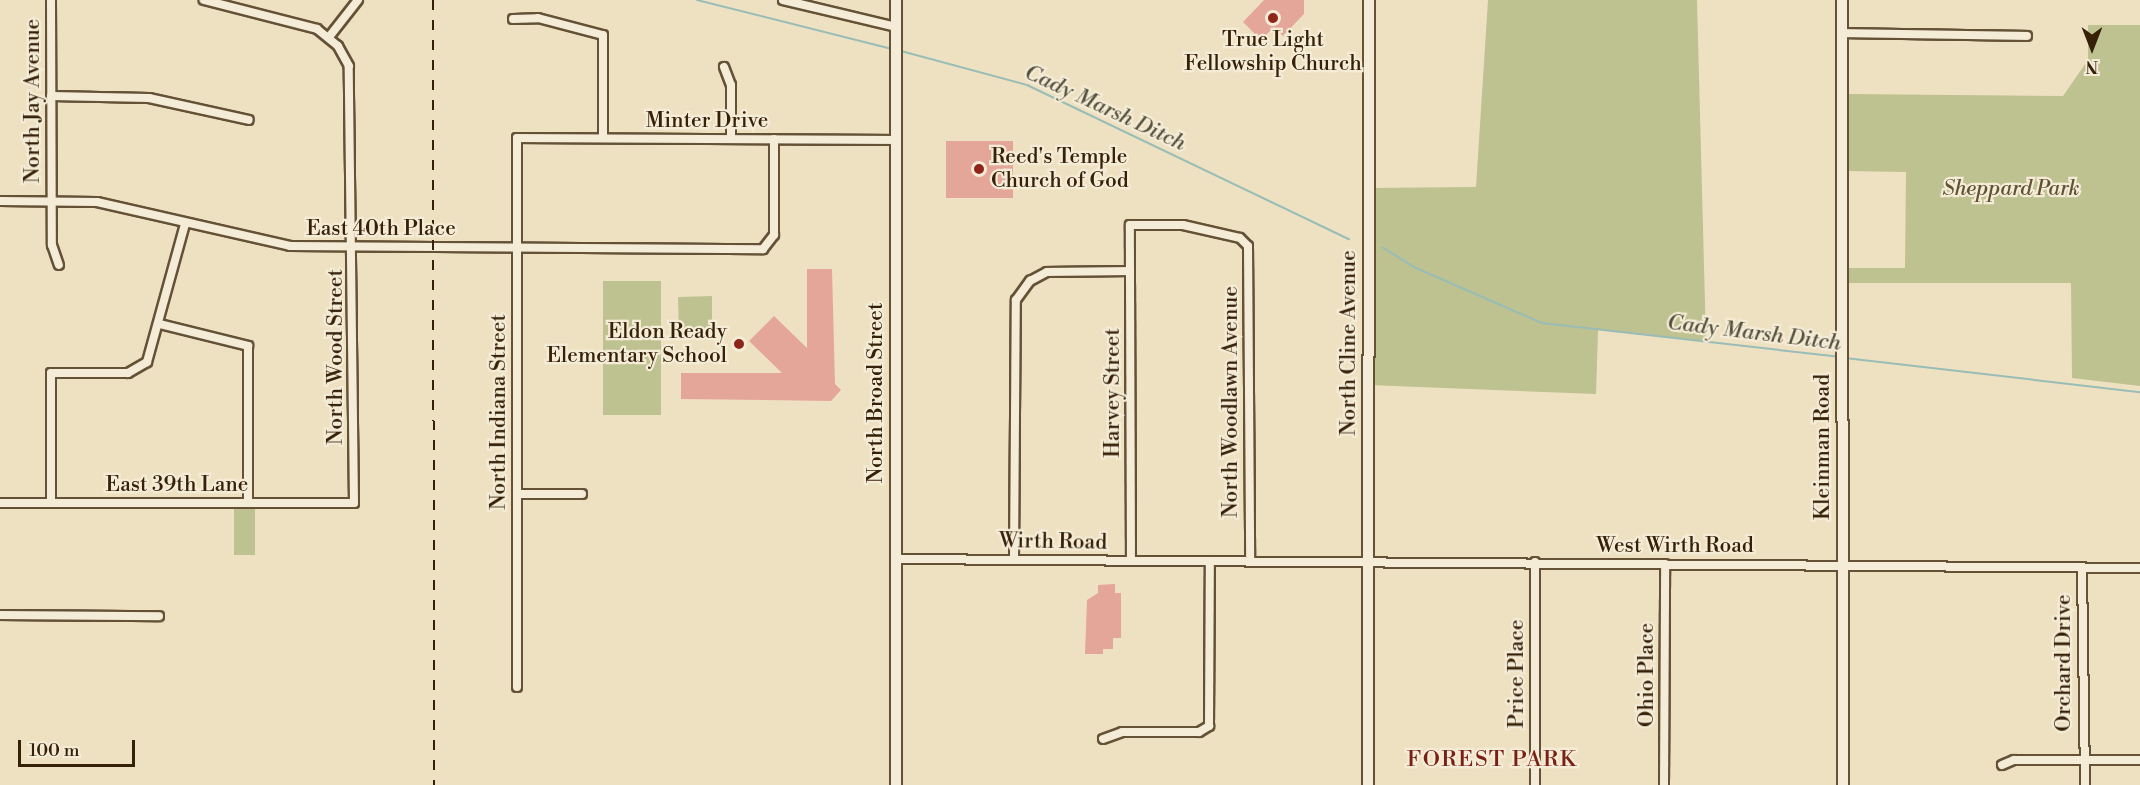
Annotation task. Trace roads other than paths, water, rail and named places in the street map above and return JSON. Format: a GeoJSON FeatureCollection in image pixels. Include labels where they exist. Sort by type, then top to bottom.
{"type":"FeatureCollection","features":[{"type":"Feature","properties":{"kind":"street","name":"North Jay Avenue"},"geometry":{"type":"LineString","coordinates":[[51,0],[52,248],[59,265]]}},
{"type":"Feature","properties":{"kind":"street"},"geometry":{"type":"LineString","coordinates":[[204,0],[303,24],[329,37],[358,0]]}},
{"type":"Feature","properties":{"kind":"street"},"geometry":{"type":"LineString","coordinates":[[242,9],[244,0]]}},
{"type":"Feature","properties":{"kind":"street"},"geometry":{"type":"LineString","coordinates":[[783,0],[896,27]]}},
{"type":"Feature","properties":{"kind":"street","name":"North Broad Street"},"geometry":{"type":"LineString","coordinates":[[896,0],[896,785]]}},
{"type":"Feature","properties":{"kind":"street","name":"North Cline Avenue"},"geometry":{"type":"LineString","coordinates":[[1368,785],[1369,0]]}},
{"type":"Feature","properties":{"kind":"street","name":"Kleinman Road"},"geometry":{"type":"LineString","coordinates":[[1842,0],[1843,785]]}},
{"type":"Feature","properties":{"kind":"street"},"geometry":{"type":"LineString","coordinates":[[513,19],[538,18],[603,35],[603,138]]}},
{"type":"Feature","properties":{"kind":"street"},"geometry":{"type":"LineString","coordinates":[[1842,33],[2027,36]]}},
{"type":"Feature","properties":{"kind":"street","name":"North Wood Street"},"geometry":{"type":"LineString","coordinates":[[329,37],[344,55],[351,77],[354,503]]}},
{"type":"Feature","properties":{"kind":"street"},"geometry":{"type":"LineString","coordinates":[[724,67],[731,85],[731,139]]}},
{"type":"Feature","properties":{"kind":"street"},"geometry":{"type":"LineString","coordinates":[[51,96],[149,98],[249,120]]}},
{"type":"Feature","properties":{"kind":"street","name":"Minter Drive"},"geometry":{"type":"LineString","coordinates":[[517,138],[896,140]]}},
{"type":"Feature","properties":{"kind":"street","name":"North Indiana Street"},"geometry":{"type":"LineString","coordinates":[[517,138],[517,687]]}},
{"type":"Feature","properties":{"kind":"street","name":"East 40th Place"},"geometry":{"type":"LineString","coordinates":[[0,201],[97,202],[273,244],[353,247],[767,248],[774,235],[774,139]]}},
{"type":"Feature","properties":{"kind":"street"},"geometry":{"type":"LineString","coordinates":[[51,503],[51,373],[135,371],[151,357],[185,224]]}},
{"type":"Feature","properties":{"kind":"street","name":"North Woodlawn Avenue"},"geometry":{"type":"LineString","coordinates":[[1130,225],[1189,225],[1247,242],[1250,561]]}},
{"type":"Feature","properties":{"kind":"street","name":"Harvey Street"},"geometry":{"type":"LineString","coordinates":[[1130,225],[1131,561]]}},
{"type":"Feature","properties":{"kind":"street"},"geometry":{"type":"LineString","coordinates":[[1014,559],[1013,317],[1023,288],[1047,272],[1130,271]]}},
{"type":"Feature","properties":{"kind":"street"},"geometry":{"type":"LineString","coordinates":[[160,324],[248,346],[248,503]]}},
{"type":"Feature","properties":{"kind":"street"},"geometry":{"type":"LineString","coordinates":[[517,494],[582,494]]}},
{"type":"Feature","properties":{"kind":"street","name":"East 39th Lane"},"geometry":{"type":"LineString","coordinates":[[0,503],[354,503]]}},
{"type":"Feature","properties":{"kind":"street","name":"Wirth Road"},"geometry":{"type":"LineString","coordinates":[[896,559],[1210,561]]}},
{"type":"Feature","properties":{"kind":"street"},"geometry":{"type":"LineString","coordinates":[[1103,739],[1122,732],[1208,728],[1210,561]]}},
{"type":"Feature","properties":{"kind":"street","name":"West Wirth Road"},"geometry":{"type":"LineString","coordinates":[[1210,561],[2140,568]]}},
{"type":"Feature","properties":{"kind":"street","name":"Price Place"},"geometry":{"type":"LineString","coordinates":[[1535,562],[1535,785]]}},
{"type":"Feature","properties":{"kind":"street","name":"Ohio Place"},"geometry":{"type":"LineString","coordinates":[[1664,785],[1665,564]]}},
{"type":"Feature","properties":{"kind":"street","name":"Orchard Drive"},"geometry":{"type":"LineString","coordinates":[[2082,567],[2082,759],[2085,785]]}},
{"type":"Feature","properties":{"kind":"street"},"geometry":{"type":"LineString","coordinates":[[0,615],[159,616]]}},
{"type":"Feature","properties":{"kind":"street"},"geometry":{"type":"LineString","coordinates":[[2002,765],[2082,759],[2140,760]]}},
{"type":"Feature","properties":{"kind":"waterway","name":"Cady Marsh Ditch"},"geometry":{"type":"LineString","coordinates":[[697,0],[892,49]]}},
{"type":"Feature","properties":{"kind":"waterway","name":"Cady Marsh Ditch"},"geometry":{"type":"LineString","coordinates":[[901,51],[1027,85],[1349,239]]}},
{"type":"Feature","properties":{"kind":"waterway","name":"Cady Marsh Ditch"},"geometry":{"type":"LineString","coordinates":[[1382,247],[1416,268],[1542,323],[1839,357]]}},
{"type":"Feature","properties":{"kind":"waterway","name":"Cady Marsh Ditch"},"geometry":{"type":"LineString","coordinates":[[1845,358],[2140,392]]}},
{"type":"Feature","properties":{"kind":"railway"},"geometry":{"type":"LineString","coordinates":[[433,0],[434,785]]}},
{"type":"Feature","properties":{"kind":"place","name":"True Light Fellowship Church"},"geometry":{"type":"Point","coordinates":[1273,18]}},
{"type":"Feature","properties":{"kind":"place","name":"Reed's Temple Church of God"},"geometry":{"type":"Point","coordinates":[979,169]}},
{"type":"Feature","properties":{"kind":"place","name":"Eldon Ready Elementary School"},"geometry":{"type":"Point","coordinates":[739,344]}},
{"type":"Feature","properties":{"kind":"district","name":"FOREST PARK"},"geometry":{"type":"Point","coordinates":[1492,760]}},
{"type":"Feature","properties":{"kind":"park label","name":"Sheppard Park"},"geometry":{"type":"Point","coordinates":[2011,189]}}]}
